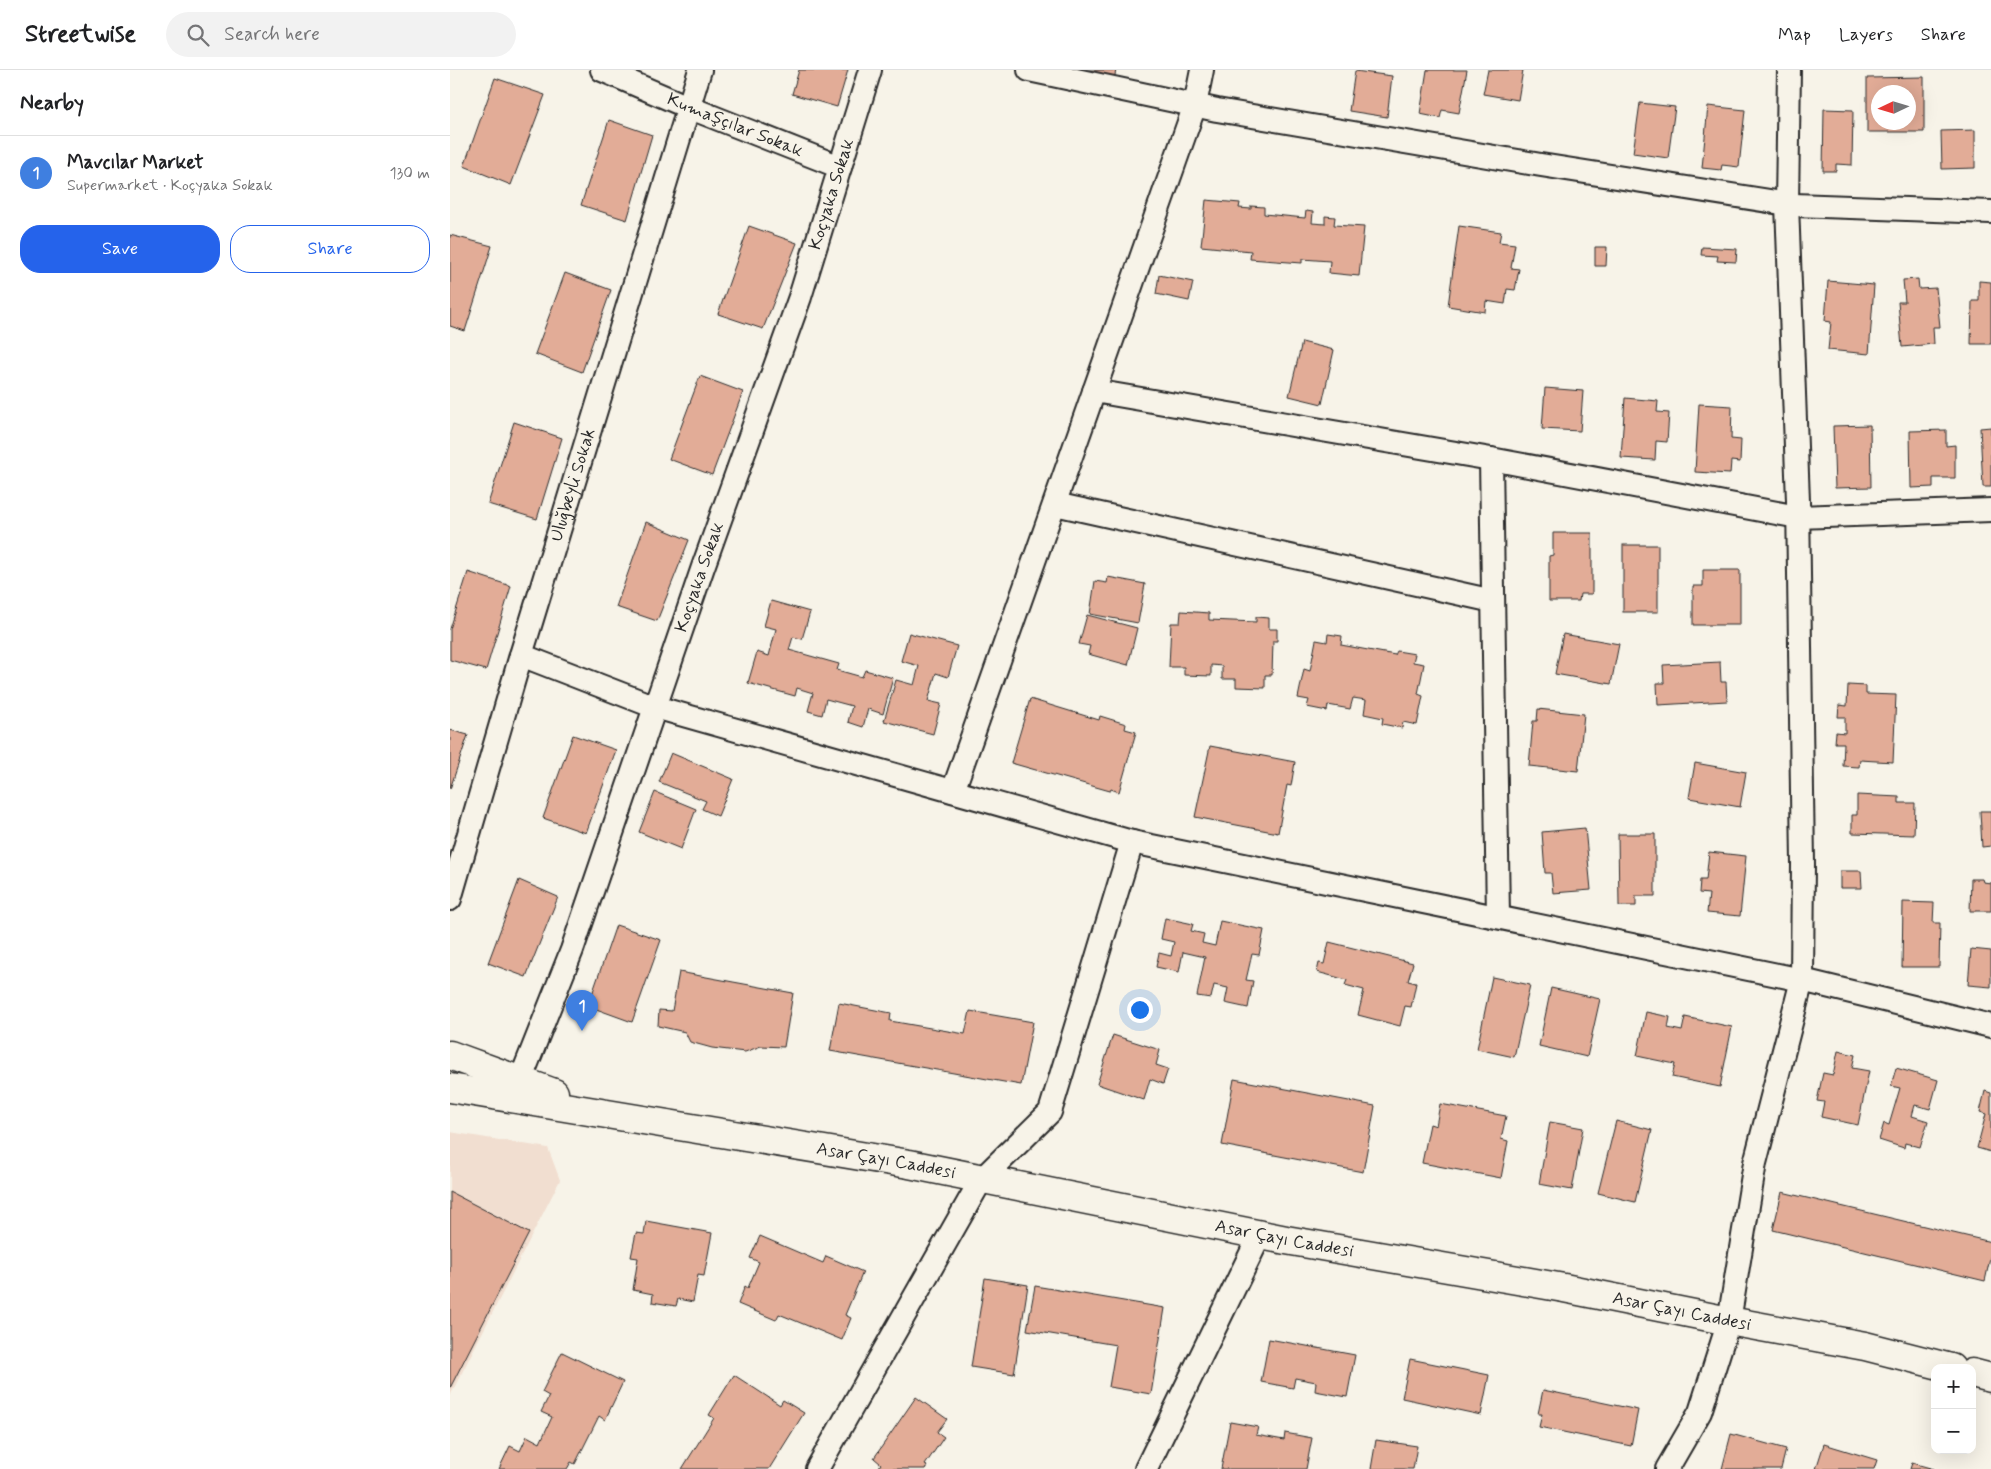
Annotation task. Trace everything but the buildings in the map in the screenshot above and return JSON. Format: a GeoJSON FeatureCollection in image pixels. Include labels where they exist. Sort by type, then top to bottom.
{"type":"FeatureCollection","features":[{"type":"Feature","properties":{"kind":"street","name":"Kumaşçılar Sokak"},"geometry":{"type":"LineString","coordinates":[[602,70],[688,107],[840,167]]}},
{"type":"Feature","properties":{"kind":"street","name":"Uluğbeyli Sokak"},"geometry":{"type":"LineString","coordinates":[[450,899],[521,654],[700,70]]}},
{"type":"Feature","properties":{"kind":"street","name":"Koçyaka Sokak"},"geometry":{"type":"LineString","coordinates":[[520,1080],[572,950],[703,567],[800,298],[870,70]]}},
{"type":"Feature","properties":{"kind":"street"},"geometry":{"type":"LineString","coordinates":[[1030,70],[1195,105],[1521,162],[1787,204],[1991,212]]}},
{"type":"Feature","properties":{"kind":"street"},"geometry":{"type":"LineString","coordinates":[[953,791],[1195,105],[1202,70]]}},
{"type":"Feature","properties":{"kind":"street"},"geometry":{"type":"LineString","coordinates":[[1667,1469],[1700,1412],[1729,1321],[1755,1163],[1802,980],[1803,864],[1798,517],[1787,204],[1789,70]]}},
{"type":"Feature","properties":{"kind":"street"},"geometry":{"type":"LineString","coordinates":[[1094,391],[1491,459],[1798,517],[1991,510]]}},
{"type":"Feature","properties":{"kind":"street"},"geometry":{"type":"LineString","coordinates":[[1491,459],[1498,917]]}},
{"type":"Feature","properties":{"kind":"street"},"geometry":{"type":"LineString","coordinates":[[1054,504],[1493,602]]}},
{"type":"Feature","properties":{"kind":"street"},"geometry":{"type":"LineString","coordinates":[[521,654],[655,707],[1132,842],[1802,980],[1991,1026]]}},
{"type":"Feature","properties":{"kind":"street"},"geometry":{"type":"LineString","coordinates":[[817,1469],[981,1180],[1050,1112],[1132,842]]}},
{"type":"Feature","properties":{"kind":"street"},"geometry":{"type":"LineString","coordinates":[[450,1055],[616,1116]]}},
{"type":"Feature","properties":{"kind":"street"},"geometry":{"type":"LineString","coordinates":[[450,1088],[616,1116]]}},
{"type":"Feature","properties":{"kind":"street","name":"Asar Çayı Caddesi"},"geometry":{"type":"LineString","coordinates":[[616,1116],[909,1164],[1260,1235],[1564,1288],[1865,1346],[1935,1364]]}},
{"type":"Feature","properties":{"kind":"street"},"geometry":{"type":"LineString","coordinates":[[1146,1469],[1260,1235]]}},
{"type":"Feature","properties":{"kind":"street"},"geometry":{"type":"LineString","coordinates":[[1976,1374],[1991,1378]]}},
{"type":"Feature","properties":{"kind":"shaded area"},"geometry":{"type":"Polygon","coordinates":[[[450,1132],[548,1148],[560,1180],[450,1396],[450,1132]]]}},
{"type":"Feature","properties":{"kind":"place","name":"Mavcılar Market"},"geometry":{"type":"Point","coordinates":[582,1031]}}]}
